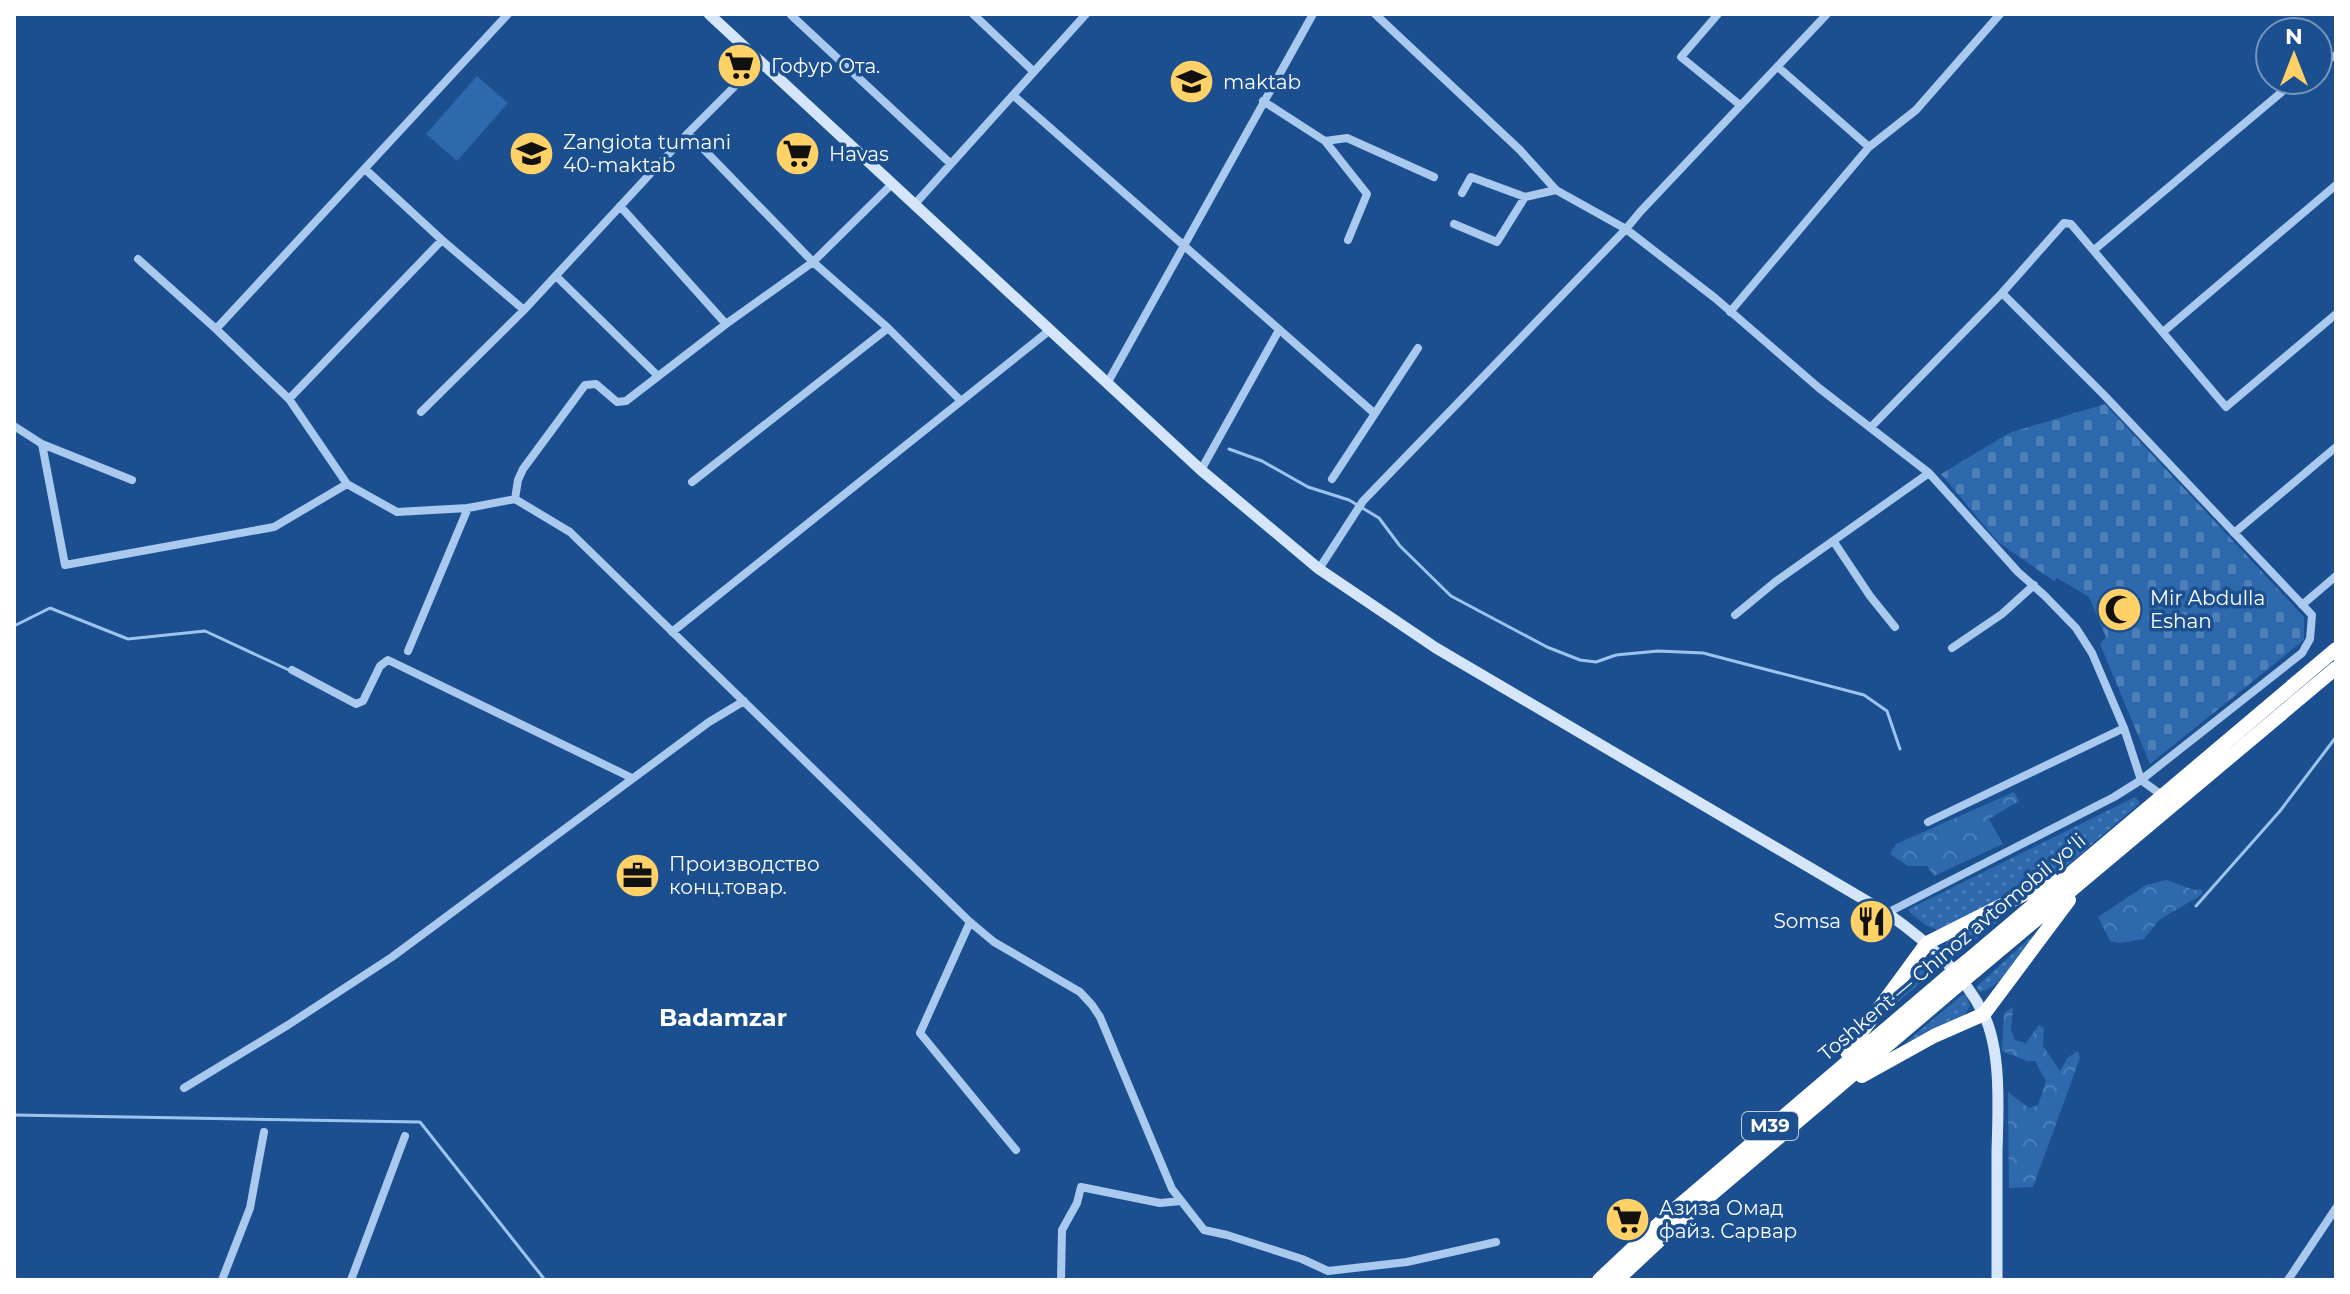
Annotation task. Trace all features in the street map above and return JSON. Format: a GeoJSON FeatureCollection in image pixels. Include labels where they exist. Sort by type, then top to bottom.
{"type":"FeatureCollection","features":[{"type":"Feature","properties":{"kind":"highway","name":"Toshkent — Chinoz avtomobil yoʻli"},"geometry":{"type":"LineString","coordinates":[[2086,869],[2163,796],[2336,649]]}},
{"type":"Feature","properties":{"kind":"highway","name":"Toshkent — Chinoz avtomobil yoʻli"},"geometry":{"type":"LineString","coordinates":[[1599,1280],[1668,1215],[1820,1093],[2086,869],[2336,668]]}},
{"type":"Feature","properties":{"kind":"highway"},"geometry":{"type":"LineString","coordinates":[[1820,1093],[1927,943],[2086,869]]}},
{"type":"Feature","properties":{"kind":"highway"},"geometry":{"type":"LineString","coordinates":[[1820,1093],[1988,1009],[2086,869]]}},
{"type":"Feature","properties":{"kind":"highway","name":"Toshkent — Chinoz avtomobil yoʻli"},"geometry":{"type":"LineString","coordinates":[[1617,1280],[1820,1093]]}},
{"type":"Feature","properties":{"kind":"main road"},"geometry":{"type":"LineString","coordinates":[[709,14],[1201,470],[1319,569],[1436,648],[1887,913],[1927,943],[1988,1009],[1997,1103],[1997,1280]]}},
{"type":"Feature","properties":{"kind":"street"},"geometry":{"type":"LineString","coordinates":[[216,329],[508,14]]}},
{"type":"Feature","properties":{"kind":"street"},"geometry":{"type":"LineString","coordinates":[[973,14],[1033,71]]}},
{"type":"Feature","properties":{"kind":"street"},"geometry":{"type":"LineString","coordinates":[[914,205],[1086,14]]}},
{"type":"Feature","properties":{"kind":"street"},"geometry":{"type":"LineString","coordinates":[[1108,382],[1313,14]]}},
{"type":"Feature","properties":{"kind":"street"},"geometry":{"type":"LineString","coordinates":[[1375,14],[1520,150],[1556,190],[1626,229],[1929,473],[2018,572],[2076,628],[2092,653],[2124,728],[2141,780],[2163,796]]}},
{"type":"Feature","properties":{"kind":"street"},"geometry":{"type":"LineString","coordinates":[[1718,14],[1681,57],[1740,105]]}},
{"type":"Feature","properties":{"kind":"street"},"geometry":{"type":"LineString","coordinates":[[1319,569],[1363,501],[1626,229],[1827,14]]}},
{"type":"Feature","properties":{"kind":"street"},"geometry":{"type":"LineString","coordinates":[[1730,312],[1869,147],[1916,110],[2000,14]]}},
{"type":"Feature","properties":{"kind":"street"},"geometry":{"type":"LineString","coordinates":[[791,15],[951,164]]}},
{"type":"Feature","properties":{"kind":"street"},"geometry":{"type":"LineString","coordinates":[[421,412],[524,310],[688,133],[759,62]]}},
{"type":"Feature","properties":{"kind":"street"},"geometry":{"type":"LineString","coordinates":[[1778,67],[1869,147]]}},
{"type":"Feature","properties":{"kind":"street"},"geometry":{"type":"LineString","coordinates":[[1014,96],[1374,413]]}},
{"type":"Feature","properties":{"kind":"street"},"geometry":{"type":"LineString","coordinates":[[2094,250],[2277,96]]}},
{"type":"Feature","properties":{"kind":"street"},"geometry":{"type":"LineString","coordinates":[[1263,101],[1325,141],[1367,194],[1348,240]]}},
{"type":"Feature","properties":{"kind":"street"},"geometry":{"type":"LineString","coordinates":[[688,133],[813,262],[888,328],[960,400]]}},
{"type":"Feature","properties":{"kind":"street"},"geometry":{"type":"LineString","coordinates":[[1325,141],[1347,138],[1434,177]]}},
{"type":"Feature","properties":{"kind":"street"},"geometry":{"type":"LineString","coordinates":[[365,169],[524,310]]}},
{"type":"Feature","properties":{"kind":"street"},"geometry":{"type":"LineString","coordinates":[[1462,193],[1471,177],[1525,197],[1556,190]]}},
{"type":"Feature","properties":{"kind":"street"},"geometry":{"type":"LineString","coordinates":[[515,499],[523,469],[585,385],[596,384],[622,403],[813,262],[891,185]]}},
{"type":"Feature","properties":{"kind":"street"},"geometry":{"type":"LineString","coordinates":[[2163,332],[2336,185]]}},
{"type":"Feature","properties":{"kind":"street"},"geometry":{"type":"LineString","coordinates":[[1454,224],[1497,242],[1525,197]]}},
{"type":"Feature","properties":{"kind":"street"},"geometry":{"type":"LineString","coordinates":[[620,206],[726,324]]}},
{"type":"Feature","properties":{"kind":"street"},"geometry":{"type":"LineString","coordinates":[[1871,427],[2002,293],[2064,223],[2071,224],[2094,250],[2226,407],[2336,314]]}},
{"type":"Feature","properties":{"kind":"street"},"geometry":{"type":"LineString","coordinates":[[289,399],[442,240]]}},
{"type":"Feature","properties":{"kind":"street"},"geometry":{"type":"LineString","coordinates":[[138,259],[289,399],[347,484],[397,512],[468,508],[515,499],[570,532],[877,835],[970,922],[994,942],[1080,992],[1100,1017],[1172,1189],[1204,1230],[1302,1259],[1328,1275],[1407,1262],[1496,1242]]}},
{"type":"Feature","properties":{"kind":"street"},"geometry":{"type":"LineString","coordinates":[[556,276],[658,376]]}},
{"type":"Feature","properties":{"kind":"street"},"geometry":{"type":"LineString","coordinates":[[1887,913],[2114,797],[2141,780],[2302,653],[2310,639],[2312,615],[2104,395],[2002,293]]}},
{"type":"Feature","properties":{"kind":"street"},"geometry":{"type":"LineString","coordinates":[[692,482],[888,328]]}},
{"type":"Feature","properties":{"kind":"street"},"geometry":{"type":"LineString","coordinates":[[672,632],[1050,330]]}},
{"type":"Feature","properties":{"kind":"street"},"geometry":{"type":"LineString","coordinates":[[1201,470],[1279,330]]}},
{"type":"Feature","properties":{"kind":"street"},"geometry":{"type":"LineString","coordinates":[[1332,479],[1418,348]]}},
{"type":"Feature","properties":{"kind":"street"},"geometry":{"type":"LineString","coordinates":[[14,426],[42,444],[132,480]]}},
{"type":"Feature","properties":{"kind":"street"},"geometry":{"type":"LineString","coordinates":[[42,444],[65,565],[274,527],[347,484]]}},
{"type":"Feature","properties":{"kind":"street"},"geometry":{"type":"LineString","coordinates":[[2234,533],[2336,447]]}},
{"type":"Feature","properties":{"kind":"street"},"geometry":{"type":"LineString","coordinates":[[1735,615],[1775,582],[1929,473]]}},
{"type":"Feature","properties":{"kind":"street"},"geometry":{"type":"LineString","coordinates":[[408,651],[468,508]]}},
{"type":"Feature","properties":{"kind":"street"},"geometry":{"type":"LineString","coordinates":[[1834,542],[1895,627]]}},
{"type":"Feature","properties":{"kind":"street"},"geometry":{"type":"LineString","coordinates":[[2302,605],[2336,576]]}},
{"type":"Feature","properties":{"kind":"street"},"geometry":{"type":"LineString","coordinates":[[1952,648],[2002,614],[2034,585]]}},
{"type":"Feature","properties":{"kind":"street"},"geometry":{"type":"LineString","coordinates":[[2302,653],[2309,670]]}},
{"type":"Feature","properties":{"kind":"street"},"geometry":{"type":"LineString","coordinates":[[292,670],[359,704],[380,666],[388,660],[632,778]]}},
{"type":"Feature","properties":{"kind":"street"},"geometry":{"type":"LineString","coordinates":[[184,1088],[392,957],[709,722],[744,701]]}},
{"type":"Feature","properties":{"kind":"street"},"geometry":{"type":"LineString","coordinates":[[1928,822],[2124,728]]}},
{"type":"Feature","properties":{"kind":"street"},"geometry":{"type":"LineString","coordinates":[[970,922],[920,1033],[1016,1150]]}},
{"type":"Feature","properties":{"kind":"street"},"geometry":{"type":"LineString","coordinates":[[222,1280],[250,1208],[264,1132]]}},
{"type":"Feature","properties":{"kind":"street"},"geometry":{"type":"LineString","coordinates":[[351,1280],[405,1136]]}},
{"type":"Feature","properties":{"kind":"street"},"geometry":{"type":"LineString","coordinates":[[1061,1280],[1062,1230],[1077,1203],[1081,1187],[1160,1203],[1181,1201]]}},
{"type":"Feature","properties":{"kind":"street"},"geometry":{"type":"LineString","coordinates":[[2288,1280],[2336,1208]]}},
{"type":"Feature","properties":{"kind":"green space"},"geometry":{"type":"Polygon","coordinates":[[[477,76],[508,103],[457,161],[426,134],[477,76]]]}},
{"type":"Feature","properties":{"kind":"green space"},"geometry":{"type":"Polygon","coordinates":[[[2105,404],[2304,617],[2304,640],[2150,764],[2100,644],[2106,637],[2089,597],[2057,578],[2054,581],[1998,542],[1941,474],[2009,433],[2105,404]]]}},
{"type":"Feature","properties":{"kind":"green space"},"geometry":{"type":"Polygon","coordinates":[[[2014,792],[2019,801],[1989,819],[2003,844],[1934,876],[1927,866],[1908,866],[1890,854],[1896,844],[2014,792]]]}},
{"type":"Feature","properties":{"kind":"green space"},"geometry":{"type":"Polygon","coordinates":[[[2135,797],[2140,803],[2062,870],[1939,930],[1927,926],[1909,912],[1909,909],[2135,797]]]}},
{"type":"Feature","properties":{"kind":"green space"},"geometry":{"type":"Polygon","coordinates":[[[2167,880],[2194,890],[2201,889],[2203,894],[2159,920],[2144,939],[2119,943],[2110,941],[2098,917],[2146,885],[2167,880]]]}},
{"type":"Feature","properties":{"kind":"green space"},"geometry":{"type":"Polygon","coordinates":[[[2028,895],[1950,962],[1944,956],[1944,946],[1948,940],[2028,895]]]}},
{"type":"Feature","properties":{"kind":"green space"},"geometry":{"type":"Polygon","coordinates":[[[2043,926],[2005,975],[1980,992],[1976,987],[2043,926]]]}},
{"type":"Feature","properties":{"kind":"green space"},"geometry":{"type":"Polygon","coordinates":[[[1928,959],[1939,967],[1872,1024],[1921,961],[1928,959]]]}},
{"type":"Feature","properties":{"kind":"green space"},"geometry":{"type":"Polygon","coordinates":[[[1962,995],[1966,995],[1970,1006],[1964,1016],[1905,1043],[1962,995]]]}},
{"type":"Feature","properties":{"kind":"green space"},"geometry":{"type":"Polygon","coordinates":[[[2013,1007],[2011,1030],[2015,1040],[2026,1043],[2039,1025],[2044,1028],[2043,1046],[2060,1071],[2067,1058],[2078,1051],[2080,1058],[2033,1187],[2009,1188],[2008,1092],[2029,1108],[2038,1105],[2046,1081],[2035,1061],[2002,1051],[2004,1013],[2013,1007]]]}},
{"type":"Feature","properties":{"kind":"waterway"},"geometry":{"type":"LineString","coordinates":[[1229,449],[1262,461],[1308,487],[1349,500],[1379,518],[1400,546],[1451,596],[1547,647],[1580,660],[1596,662],[1616,655],[1658,651],[1703,653],[1864,695],[1887,711],[1900,749]]}},
{"type":"Feature","properties":{"kind":"waterway"},"geometry":{"type":"LineString","coordinates":[[14,626],[50,608],[128,639],[205,631],[291,671]]}},
{"type":"Feature","properties":{"kind":"waterway"},"geometry":{"type":"LineString","coordinates":[[2196,906],[2280,811],[2336,737]]}},
{"type":"Feature","properties":{"kind":"waterway"},"geometry":{"type":"LineString","coordinates":[[14,1115],[420,1122],[545,1280]]}},
{"type":"Feature","properties":{"kind":"place","name":"Гофур Ота."},"geometry":{"type":"Point","coordinates":[740,66]}},
{"type":"Feature","properties":{"kind":"place","name":"maktab"},"geometry":{"type":"Point","coordinates":[1192,82]}},
{"type":"Feature","properties":{"kind":"place","name":"Zangiota tumani 40-maktab"},"geometry":{"type":"Point","coordinates":[532,153]}},
{"type":"Feature","properties":{"kind":"place","name":"Havas"},"geometry":{"type":"Point","coordinates":[798,154]}},
{"type":"Feature","properties":{"kind":"place","name":"Mir Abdulla Eshan"},"geometry":{"type":"Point","coordinates":[2119,610]}},
{"type":"Feature","properties":{"kind":"place","name":"Производство конц.товар."},"geometry":{"type":"Point","coordinates":[638,876]}},
{"type":"Feature","properties":{"kind":"place","name":"Somsa"},"geometry":{"type":"Point","coordinates":[1872,921]}},
{"type":"Feature","properties":{"kind":"place","name":"Азиза Омад файз. Сарвар"},"geometry":{"type":"Point","coordinates":[1628,1219]}},
{"type":"Feature","properties":{"kind":"district","name":"Badamzar"},"geometry":{"type":"Point","coordinates":[723,1017]}}]}
